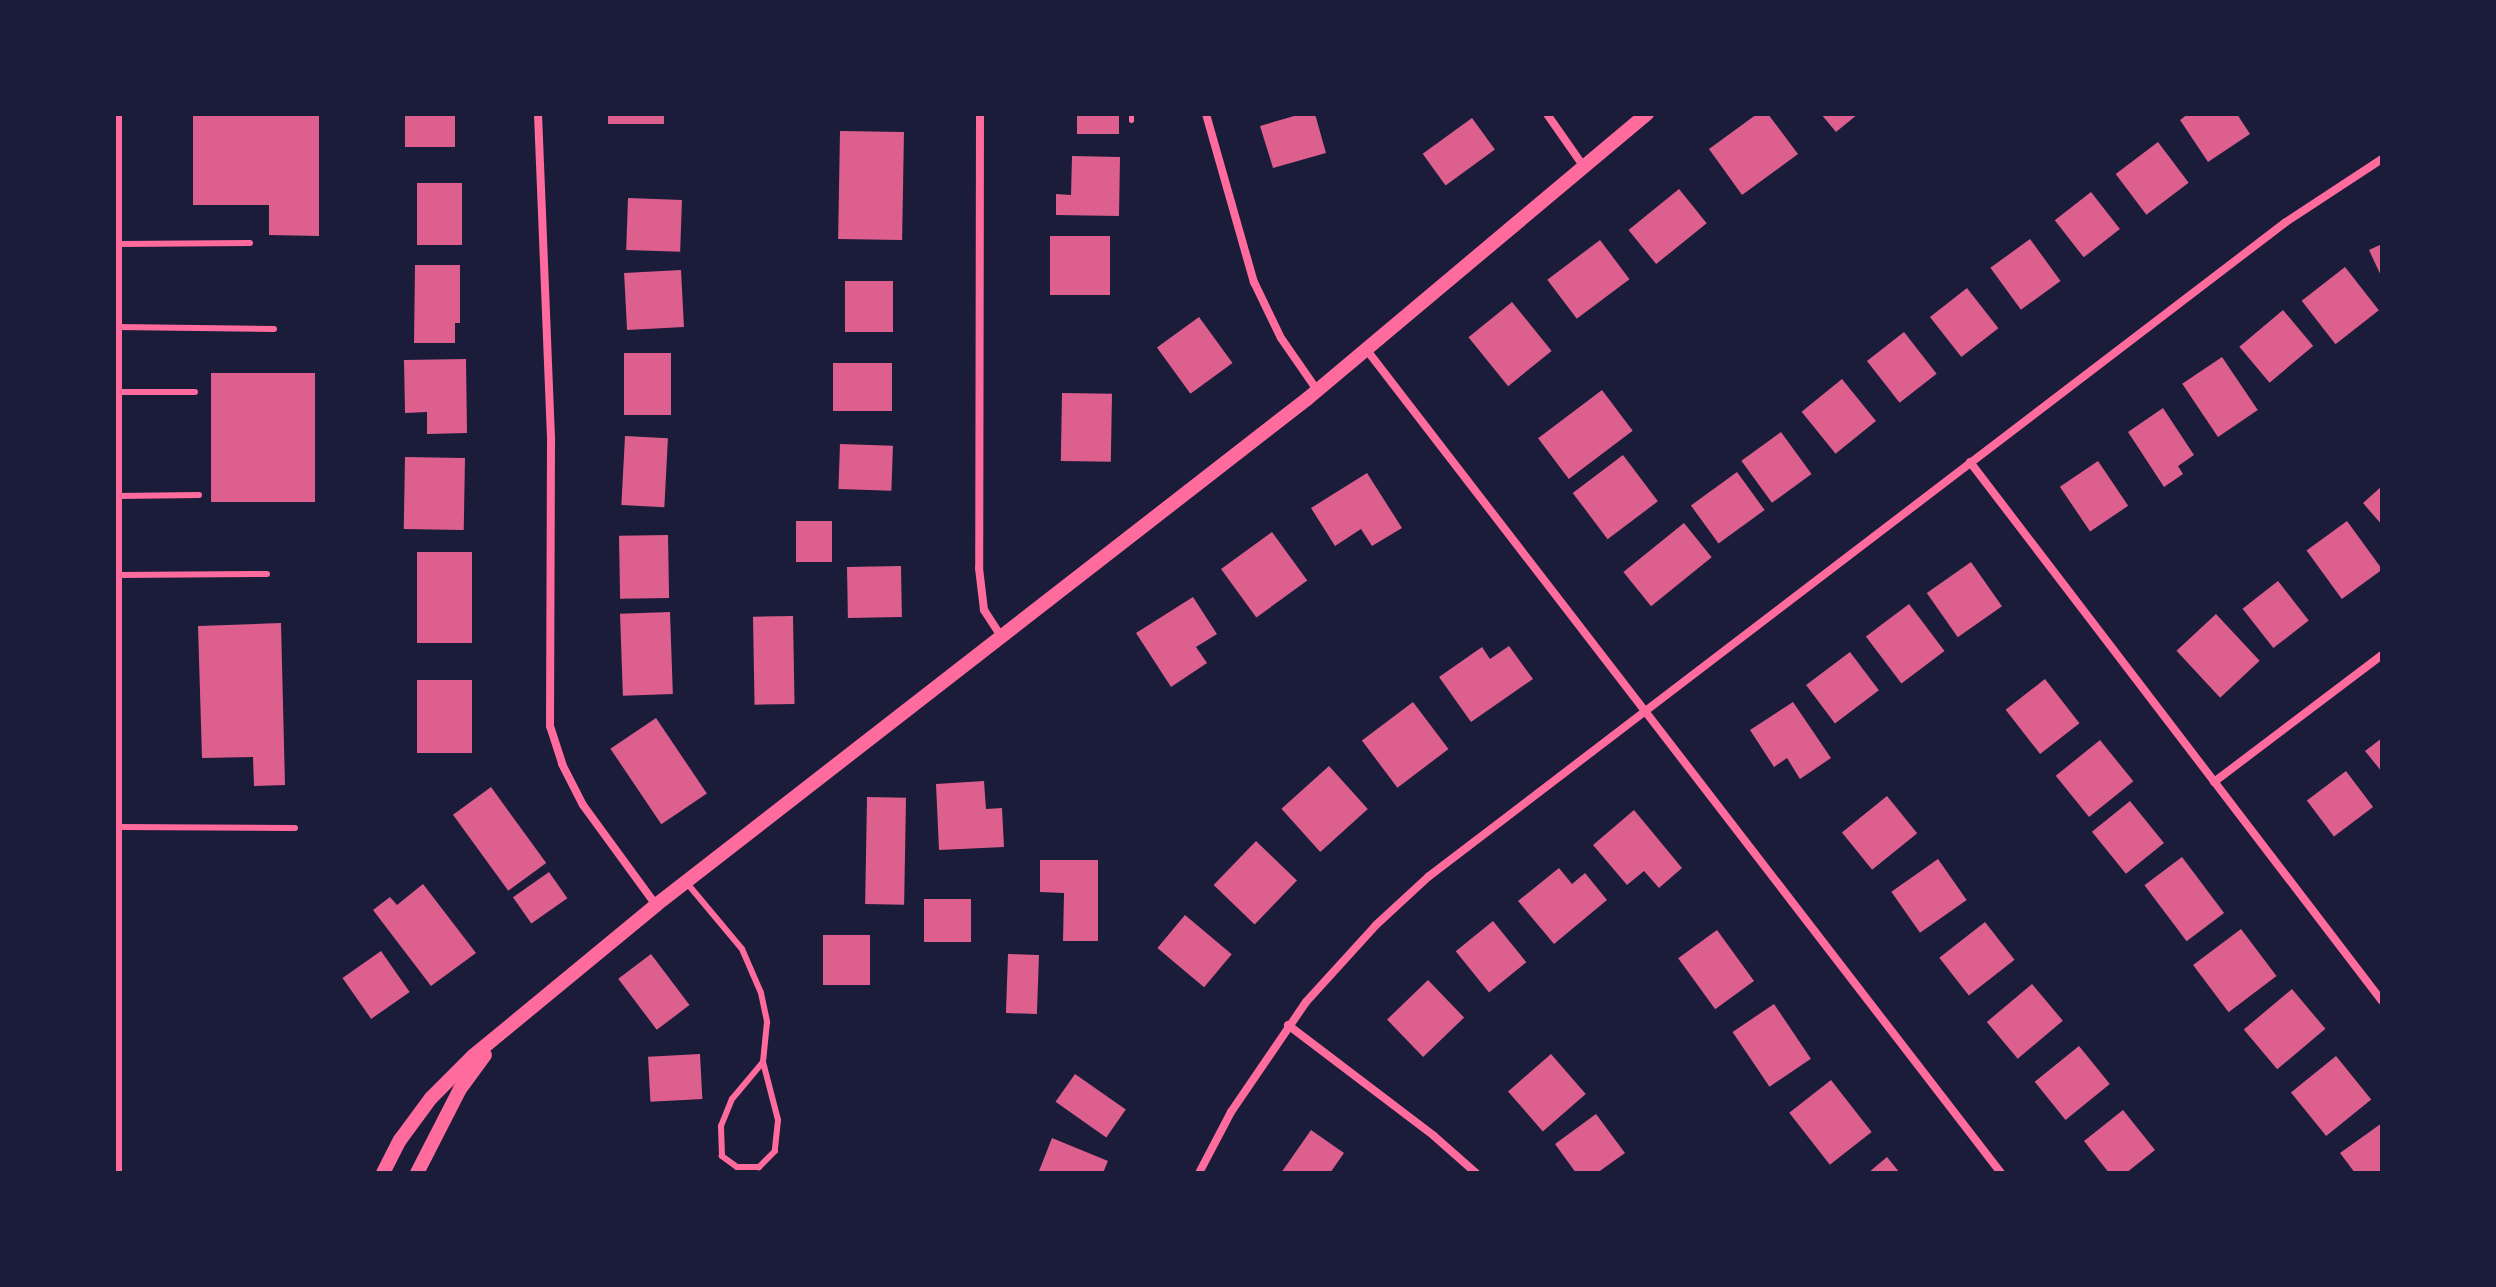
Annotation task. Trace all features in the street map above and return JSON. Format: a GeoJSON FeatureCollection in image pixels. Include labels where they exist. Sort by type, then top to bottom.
{"type":"FeatureCollection","features":[{"type":"Feature","properties":{"kind":"street"},"geometry":{"type":"LineString","coordinates":[[118,114],[118,1173]]}},
{"type":"Feature","properties":{"kind":"street"},"geometry":{"type":"LineString","coordinates":[[538,114],[551,441],[550,726],[562,764],[583,805],[656,905]]}},
{"type":"Feature","properties":{"kind":"street"},"geometry":{"type":"LineString","coordinates":[[980,114],[979,568],[984,610],[1002,639]]}},
{"type":"Feature","properties":{"kind":"street"},"geometry":{"type":"LineString","coordinates":[[1206,114],[1254,282],[1281,338],[1317,390]]}},
{"type":"Feature","properties":{"kind":"street"},"geometry":{"type":"LineString","coordinates":[[1547,114],[1584,167]]}},
{"type":"Feature","properties":{"kind":"street"},"geometry":{"type":"LineString","coordinates":[[383,1173],[400,1140],[434,1095],[509,1027],[656,905],[1002,639],[1317,390],[1647,114]]}},
{"type":"Feature","properties":{"kind":"street"},"geometry":{"type":"LineString","coordinates":[[1199,1173],[1231,1112],[1288,1025],[1354,947],[1401,901],[1646,710],[2286,222],[2382,159]]}},
{"type":"Feature","properties":{"kind":"street"},"geometry":{"type":"LineString","coordinates":[[1366,349],[2001,1173]]}},
{"type":"Feature","properties":{"kind":"street"},"geometry":{"type":"LineString","coordinates":[[1970,462],[2382,1001]]}},
{"type":"Feature","properties":{"kind":"street"},"geometry":{"type":"LineString","coordinates":[[2214,782],[2382,655]]}},
{"type":"Feature","properties":{"kind":"street"},"geometry":{"type":"LineString","coordinates":[[1288,1025],[1434,1136],[1476,1173]]}},
{"type":"Feature","properties":{"kind":"street"},"geometry":{"type":"LineString","coordinates":[[417,1173],[460,1089],[509,1027]]}},
{"type":"Feature","properties":{"kind":"lane"},"geometry":{"type":"LineString","coordinates":[[118,244],[250,243]]}},
{"type":"Feature","properties":{"kind":"lane"},"geometry":{"type":"LineString","coordinates":[[117,322],[274,329]]}},
{"type":"Feature","properties":{"kind":"lane"},"geometry":{"type":"LineString","coordinates":[[118,392],[195,392]]}},
{"type":"Feature","properties":{"kind":"lane"},"geometry":{"type":"LineString","coordinates":[[116,493],[199,495]]}},
{"type":"Feature","properties":{"kind":"lane"},"geometry":{"type":"LineString","coordinates":[[116,579],[267,574]]}},
{"type":"Feature","properties":{"kind":"lane"},"geometry":{"type":"LineString","coordinates":[[118,827],[295,828]]}},
{"type":"Feature","properties":{"kind":"lane"},"geometry":{"type":"LineString","coordinates":[[686,882],[728,931],[751,967],[767,1022],[763,1062],[778,1120],[775,1151],[759,1167],[737,1167],[722,1156],[721,1126],[732,1099],[763,1062]]}},
{"type":"Feature","properties":{"kind":"building"},"geometry":{"type":"Polygon","coordinates":[[[193,114],[319,114],[319,236],[269,235],[269,205],[193,205],[193,114]]]}},
{"type":"Feature","properties":{"kind":"building"},"geometry":{"type":"Polygon","coordinates":[[[405,114],[455,114],[455,147],[405,147],[405,114]]]}},
{"type":"Feature","properties":{"kind":"building"},"geometry":{"type":"Polygon","coordinates":[[[608,114],[664,114],[664,124],[608,124],[608,114]]]}},
{"type":"Feature","properties":{"kind":"building"},"geometry":{"type":"Polygon","coordinates":[[[1077,114],[1119,114],[1119,134],[1077,134],[1077,114]]]}},
{"type":"Feature","properties":{"kind":"building"},"geometry":{"type":"Polygon","coordinates":[[[1301,114],[1315,114],[1326,153],[1273,168],[1260,126],[1301,114]]]}},
{"type":"Feature","properties":{"kind":"building"},"geometry":{"type":"Polygon","coordinates":[[[1757,114],[1768,114],[1798,154],[1742,195],[1709,149],[1757,114]]]}},
{"type":"Feature","properties":{"kind":"building"},"geometry":{"type":"Polygon","coordinates":[[[1821,114],[1858,114],[1836,132],[1821,114]]]}},
{"type":"Feature","properties":{"kind":"building"},"geometry":{"type":"Polygon","coordinates":[[[2188,114],[2237,114],[2250,134],[2208,162],[2180,120],[2188,114]]]}},
{"type":"Feature","properties":{"kind":"building"},"geometry":{"type":"Polygon","coordinates":[[[1472,118],[1495,150],[1446,185],[1423,154],[1472,118]]]}},
{"type":"Feature","properties":{"kind":"building"},"geometry":{"type":"Polygon","coordinates":[[[840,131],[904,132],[902,240],[838,239],[840,131]]]}},
{"type":"Feature","properties":{"kind":"building"},"geometry":{"type":"Polygon","coordinates":[[[2158,142],[2189,183],[2146,215],[2116,174],[2158,142]]]}},
{"type":"Feature","properties":{"kind":"building"},"geometry":{"type":"Polygon","coordinates":[[[1072,156],[1120,157],[1119,216],[1056,215],[1056,194],[1071,195],[1072,156]]]}},
{"type":"Feature","properties":{"kind":"building"},"geometry":{"type":"Polygon","coordinates":[[[417,183],[462,183],[462,245],[417,245],[417,183]]]}},
{"type":"Feature","properties":{"kind":"building"},"geometry":{"type":"Polygon","coordinates":[[[1679,189],[1707,223],[1656,264],[1628,230],[1679,189]]]}},
{"type":"Feature","properties":{"kind":"building"},"geometry":{"type":"Polygon","coordinates":[[[2091,192],[2120,229],[2084,257],[2055,220],[2091,192]]]}},
{"type":"Feature","properties":{"kind":"building"},"geometry":{"type":"Polygon","coordinates":[[[628,198],[682,200],[680,252],[626,250],[628,198]]]}},
{"type":"Feature","properties":{"kind":"building"},"geometry":{"type":"Polygon","coordinates":[[[1050,236],[1110,236],[1110,295],[1050,295],[1050,236]]]}},
{"type":"Feature","properties":{"kind":"building"},"geometry":{"type":"Polygon","coordinates":[[[2030,239],[2061,281],[2021,310],[1990,268],[2030,239]]]}},
{"type":"Feature","properties":{"kind":"building"},"geometry":{"type":"Polygon","coordinates":[[[1600,240],[1629,279],[1577,319],[1547,280],[1600,240]]]}},
{"type":"Feature","properties":{"kind":"building"},"geometry":{"type":"Polygon","coordinates":[[[2382,244],[2382,278],[2369,250],[2382,244]]]}},
{"type":"Feature","properties":{"kind":"building"},"geometry":{"type":"Polygon","coordinates":[[[415,265],[460,265],[460,323],[455,323],[455,343],[414,343],[415,265]]]}},
{"type":"Feature","properties":{"kind":"building"},"geometry":{"type":"Polygon","coordinates":[[[2345,267],[2379,310],[2336,344],[2302,301],[2345,267]]]}},
{"type":"Feature","properties":{"kind":"building"},"geometry":{"type":"Polygon","coordinates":[[[681,270],[684,327],[627,330],[624,273],[681,270]]]}},
{"type":"Feature","properties":{"kind":"building"},"geometry":{"type":"Polygon","coordinates":[[[845,281],[893,281],[893,332],[845,332],[845,281]]]}},
{"type":"Feature","properties":{"kind":"building"},"geometry":{"type":"Polygon","coordinates":[[[1967,288],[1998,328],[1961,357],[1930,317],[1967,288]]]}},
{"type":"Feature","properties":{"kind":"building"},"geometry":{"type":"Polygon","coordinates":[[[1512,302],[1552,351],[1508,386],[1468,337],[1512,302]]]}},
{"type":"Feature","properties":{"kind":"building"},"geometry":{"type":"Polygon","coordinates":[[[2283,310],[2313,346],[2270,383],[2239,347],[2283,310]]]}},
{"type":"Feature","properties":{"kind":"building"},"geometry":{"type":"Polygon","coordinates":[[[1199,317],[1233,363],[1190,394],[1157,348],[1199,317]]]}},
{"type":"Feature","properties":{"kind":"building"},"geometry":{"type":"Polygon","coordinates":[[[1904,332],[1937,374],[1900,403],[1867,361],[1904,332]]]}},
{"type":"Feature","properties":{"kind":"building"},"geometry":{"type":"Polygon","coordinates":[[[624,353],[671,353],[671,415],[624,415],[624,353]]]}},
{"type":"Feature","properties":{"kind":"building"},"geometry":{"type":"Polygon","coordinates":[[[2222,357],[2258,410],[2218,437],[2182,384],[2222,357]]]}},
{"type":"Feature","properties":{"kind":"building"},"geometry":{"type":"Polygon","coordinates":[[[466,359],[467,433],[427,434],[427,412],[405,413],[404,360],[466,359]]]}},
{"type":"Feature","properties":{"kind":"building"},"geometry":{"type":"Polygon","coordinates":[[[833,363],[892,363],[892,411],[833,411],[833,363]]]}},
{"type":"Feature","properties":{"kind":"building"},"geometry":{"type":"Polygon","coordinates":[[[211,373],[315,373],[315,502],[211,502],[211,373]]]}},
{"type":"Feature","properties":{"kind":"building"},"geometry":{"type":"Polygon","coordinates":[[[1842,379],[1876,421],[1836,454],[1802,412],[1842,379]]]}},
{"type":"Feature","properties":{"kind":"building"},"geometry":{"type":"Polygon","coordinates":[[[1602,390],[1633,431],[1569,479],[1538,438],[1602,390]]]}},
{"type":"Feature","properties":{"kind":"building"},"geometry":{"type":"Polygon","coordinates":[[[1062,393],[1112,394],[1111,462],[1061,461],[1062,393]]]}},
{"type":"Feature","properties":{"kind":"building"},"geometry":{"type":"Polygon","coordinates":[[[2163,408],[2194,455],[2178,466],[2183,474],[2164,487],[2128,432],[2163,408]]]}},
{"type":"Feature","properties":{"kind":"building"},"geometry":{"type":"Polygon","coordinates":[[[1781,432],[1812,474],[1772,503],[1741,461],[1781,432]]]}},
{"type":"Feature","properties":{"kind":"building"},"geometry":{"type":"Polygon","coordinates":[[[625,436],[668,438],[664,507],[621,505],[625,436]]]}},
{"type":"Feature","properties":{"kind":"building"},"geometry":{"type":"Polygon","coordinates":[[[840,444],[893,446],[891,491],[838,489],[840,444]]]}},
{"type":"Feature","properties":{"kind":"building"},"geometry":{"type":"Polygon","coordinates":[[[1623,455],[1658,501],[1608,539],[1573,493],[1623,455]]]}},
{"type":"Feature","properties":{"kind":"building"},"geometry":{"type":"Polygon","coordinates":[[[405,457],[465,458],[464,530],[404,529],[405,457]]]}},
{"type":"Feature","properties":{"kind":"building"},"geometry":{"type":"Polygon","coordinates":[[[2098,461],[2128,506],[2090,531],[2060,487],[2098,461]]]}},
{"type":"Feature","properties":{"kind":"building"},"geometry":{"type":"Polygon","coordinates":[[[1737,472],[1765,510],[1719,544],[1691,506],[1737,472]]]}},
{"type":"Feature","properties":{"kind":"building"},"geometry":{"type":"Polygon","coordinates":[[[1367,473],[1402,528],[1372,546],[1361,529],[1335,546],[1311,508],[1367,473]]]}},
{"type":"Feature","properties":{"kind":"building"},"geometry":{"type":"Polygon","coordinates":[[[2382,486],[2382,525],[2363,503],[2382,486]]]}},
{"type":"Feature","properties":{"kind":"building"},"geometry":{"type":"Polygon","coordinates":[[[796,521],[832,521],[832,562],[796,562],[796,521]]]}},
{"type":"Feature","properties":{"kind":"building"},"geometry":{"type":"Polygon","coordinates":[[[2347,521],[2382,570],[2342,599],[2307,550],[2347,521]]]}},
{"type":"Feature","properties":{"kind":"building"},"geometry":{"type":"Polygon","coordinates":[[[1684,523],[1712,557],[1651,606],[1623,572],[1684,523]]]}},
{"type":"Feature","properties":{"kind":"building"},"geometry":{"type":"Polygon","coordinates":[[[1272,532],[1307,581],[1256,618],[1221,569],[1272,532]]]}},
{"type":"Feature","properties":{"kind":"building"},"geometry":{"type":"Polygon","coordinates":[[[668,535],[669,598],[620,599],[619,536],[668,535]]]}},
{"type":"Feature","properties":{"kind":"building"},"geometry":{"type":"Polygon","coordinates":[[[417,552],[472,552],[472,643],[417,643],[417,552]]]}},
{"type":"Feature","properties":{"kind":"building"},"geometry":{"type":"Polygon","coordinates":[[[1971,562],[2002,606],[1958,637],[1927,593],[1971,562]]]}},
{"type":"Feature","properties":{"kind":"building"},"geometry":{"type":"Polygon","coordinates":[[[901,566],[902,617],[848,618],[847,567],[901,566]]]}},
{"type":"Feature","properties":{"kind":"building"},"geometry":{"type":"Polygon","coordinates":[[[2278,581],[2309,620],[2273,648],[2243,609],[2278,581]]]}},
{"type":"Feature","properties":{"kind":"building"},"geometry":{"type":"Polygon","coordinates":[[[1193,597],[1217,634],[1196,647],[1207,663],[1171,687],[1136,633],[1193,597]]]}},
{"type":"Feature","properties":{"kind":"building"},"geometry":{"type":"Polygon","coordinates":[[[1909,604],[1945,651],[1901,684],[1866,636],[1909,604]]]}},
{"type":"Feature","properties":{"kind":"building"},"geometry":{"type":"Polygon","coordinates":[[[670,612],[673,694],[623,696],[620,614],[670,612]]]}},
{"type":"Feature","properties":{"kind":"building"},"geometry":{"type":"Polygon","coordinates":[[[2216,614],[2260,661],[2220,698],[2177,651],[2216,614]]]}},
{"type":"Feature","properties":{"kind":"building"},"geometry":{"type":"Polygon","coordinates":[[[793,616],[795,704],[755,705],[753,617],[793,616]]]}},
{"type":"Feature","properties":{"kind":"building"},"geometry":{"type":"Polygon","coordinates":[[[281,623],[285,785],[254,786],[253,757],[202,758],[198,626],[281,623]]]}},
{"type":"Feature","properties":{"kind":"building"},"geometry":{"type":"Polygon","coordinates":[[[1509,646],[1533,679],[1471,722],[1439,677],[1482,647],[1490,659],[1509,646]]]}},
{"type":"Feature","properties":{"kind":"building"},"geometry":{"type":"Polygon","coordinates":[[[1850,652],[1879,690],[1835,723],[1806,685],[1850,652]]]}},
{"type":"Feature","properties":{"kind":"building"},"geometry":{"type":"Polygon","coordinates":[[[2045,679],[2079,723],[2040,754],[2006,710],[2045,679]]]}},
{"type":"Feature","properties":{"kind":"building"},"geometry":{"type":"Polygon","coordinates":[[[417,680],[472,680],[472,753],[417,753],[417,680]]]}},
{"type":"Feature","properties":{"kind":"building"},"geometry":{"type":"Polygon","coordinates":[[[1413,702],[1449,749],[1397,788],[1362,741],[1413,702]]]}},
{"type":"Feature","properties":{"kind":"building"},"geometry":{"type":"Polygon","coordinates":[[[1793,702],[1831,758],[1800,779],[1787,758],[1774,767],[1750,730],[1793,702]]]}},
{"type":"Feature","properties":{"kind":"building"},"geometry":{"type":"Polygon","coordinates":[[[656,718],[707,793],[661,824],[610,749],[656,718]]]}},
{"type":"Feature","properties":{"kind":"building"},"geometry":{"type":"Polygon","coordinates":[[[2382,738],[2382,772],[2365,751],[2382,738]]]}},
{"type":"Feature","properties":{"kind":"building"},"geometry":{"type":"Polygon","coordinates":[[[2100,740],[2133,781],[2089,817],[2056,776],[2100,740]]]}},
{"type":"Feature","properties":{"kind":"building"},"geometry":{"type":"Polygon","coordinates":[[[1329,766],[1368,809],[1320,852],[1281,809],[1329,766]]]}},
{"type":"Feature","properties":{"kind":"building"},"geometry":{"type":"Polygon","coordinates":[[[2346,771],[2373,807],[2334,836],[2307,800],[2346,771]]]}},
{"type":"Feature","properties":{"kind":"building"},"geometry":{"type":"Polygon","coordinates":[[[984,781],[986,809],[1002,808],[1004,847],[939,850],[936,784],[984,781]]]}},
{"type":"Feature","properties":{"kind":"building"},"geometry":{"type":"Polygon","coordinates":[[[491,787],[546,863],[508,891],[453,815],[491,787]]]}},
{"type":"Feature","properties":{"kind":"building"},"geometry":{"type":"Polygon","coordinates":[[[1887,796],[1917,833],[1872,870],[1842,833],[1887,796]]]}},
{"type":"Feature","properties":{"kind":"building"},"geometry":{"type":"Polygon","coordinates":[[[867,797],[906,798],[904,905],[865,904],[867,797]]]}},
{"type":"Feature","properties":{"kind":"building"},"geometry":{"type":"Polygon","coordinates":[[[2130,801],[2164,843],[2126,874],[2092,832],[2130,801]]]}},
{"type":"Feature","properties":{"kind":"building"},"geometry":{"type":"Polygon","coordinates":[[[1634,810],[1682,868],[1659,888],[1644,871],[1627,885],[1593,845],[1634,810]]]}},
{"type":"Feature","properties":{"kind":"building"},"geometry":{"type":"Polygon","coordinates":[[[1256,841],[1297,881],[1255,924],[1214,885],[1256,841]]]}},
{"type":"Feature","properties":{"kind":"building"},"geometry":{"type":"Polygon","coordinates":[[[2182,857],[2224,913],[2187,941],[2144,885],[2182,857]]]}},
{"type":"Feature","properties":{"kind":"building"},"geometry":{"type":"Polygon","coordinates":[[[1938,859],[1967,900],[1920,933],[1891,892],[1938,859]]]}},
{"type":"Feature","properties":{"kind":"building"},"geometry":{"type":"Polygon","coordinates":[[[1040,860],[1098,860],[1098,941],[1063,941],[1064,893],[1040,892],[1040,860]]]}},
{"type":"Feature","properties":{"kind":"building"},"geometry":{"type":"Polygon","coordinates":[[[1559,868],[1572,884],[1585,873],[1607,900],[1554,944],[1518,901],[1559,868]]]}},
{"type":"Feature","properties":{"kind":"building"},"geometry":{"type":"Polygon","coordinates":[[[549,872],[567,898],[531,923],[513,897],[549,872]]]}},
{"type":"Feature","properties":{"kind":"building"},"geometry":{"type":"Polygon","coordinates":[[[423,884],[476,953],[431,986],[373,910],[390,897],[397,905],[423,884]]]}},
{"type":"Feature","properties":{"kind":"building"},"geometry":{"type":"Polygon","coordinates":[[[924,899],[971,899],[971,942],[924,942],[924,899]]]}},
{"type":"Feature","properties":{"kind":"building"},"geometry":{"type":"Polygon","coordinates":[[[1185,915],[1232,954],[1204,987],[1157,948],[1185,915]]]}},
{"type":"Feature","properties":{"kind":"building"},"geometry":{"type":"Polygon","coordinates":[[[1493,921],[1526,962],[1489,992],[1456,951],[1493,921]]]}},
{"type":"Feature","properties":{"kind":"building"},"geometry":{"type":"Polygon","coordinates":[[[1985,922],[2015,960],[1969,996],[1939,958],[1985,922]]]}},
{"type":"Feature","properties":{"kind":"building"},"geometry":{"type":"Polygon","coordinates":[[[2241,929],[2277,976],[2229,1012],[2193,965],[2241,929]]]}},
{"type":"Feature","properties":{"kind":"building"},"geometry":{"type":"Polygon","coordinates":[[[1717,930],[1754,981],[1715,1009],[1678,958],[1717,930]]]}},
{"type":"Feature","properties":{"kind":"building"},"geometry":{"type":"Polygon","coordinates":[[[823,935],[870,935],[870,985],[823,985],[823,935]]]}},
{"type":"Feature","properties":{"kind":"building"},"geometry":{"type":"Polygon","coordinates":[[[381,951],[410,992],[371,1019],[342,978],[381,951]]]}},
{"type":"Feature","properties":{"kind":"building"},"geometry":{"type":"Polygon","coordinates":[[[651,954],[690,1005],[657,1030],[618,979],[651,954]]]}},
{"type":"Feature","properties":{"kind":"building"},"geometry":{"type":"Polygon","coordinates":[[[1008,954],[1039,955],[1037,1014],[1006,1013],[1008,954]]]}},
{"type":"Feature","properties":{"kind":"building"},"geometry":{"type":"Polygon","coordinates":[[[1428,980],[1464,1017],[1423,1057],[1387,1020],[1428,980]]]}},
{"type":"Feature","properties":{"kind":"building"},"geometry":{"type":"Polygon","coordinates":[[[2032,984],[2063,1021],[2018,1059],[1987,1022],[2032,984]]]}},
{"type":"Feature","properties":{"kind":"building"},"geometry":{"type":"Polygon","coordinates":[[[2292,989],[2325,1029],[2277,1069],[2244,1029],[2292,989]]]}},
{"type":"Feature","properties":{"kind":"building"},"geometry":{"type":"Polygon","coordinates":[[[1774,1004],[1811,1059],[1769,1087],[1733,1032],[1774,1004]]]}},
{"type":"Feature","properties":{"kind":"building"},"geometry":{"type":"Polygon","coordinates":[[[2079,1046],[2110,1084],[2066,1120],[2035,1082],[2079,1046]]]}},
{"type":"Feature","properties":{"kind":"building"},"geometry":{"type":"Polygon","coordinates":[[[700,1054],[702,1099],[650,1102],[648,1057],[700,1054]]]}},
{"type":"Feature","properties":{"kind":"building"},"geometry":{"type":"Polygon","coordinates":[[[1551,1054],[1586,1094],[1543,1131],[1508,1091],[1551,1054]]]}},
{"type":"Feature","properties":{"kind":"building"},"geometry":{"type":"Polygon","coordinates":[[[2336,1056],[2371,1100],[2326,1136],[2291,1093],[2336,1056]]]}},
{"type":"Feature","properties":{"kind":"building"},"geometry":{"type":"Polygon","coordinates":[[[1075,1074],[1126,1110],[1106,1137],[1055,1102],[1075,1074]]]}},
{"type":"Feature","properties":{"kind":"building"},"geometry":{"type":"Polygon","coordinates":[[[1831,1080],[1872,1132],[1830,1165],[1789,1113],[1831,1080]]]}},
{"type":"Feature","properties":{"kind":"building"},"geometry":{"type":"Polygon","coordinates":[[[2123,1110],[2155,1150],[2126,1173],[2109,1173],[2084,1141],[2123,1110]]]}},
{"type":"Feature","properties":{"kind":"building"},"geometry":{"type":"Polygon","coordinates":[[[1596,1114],[1625,1153],[1597,1173],[1576,1173],[1555,1144],[1596,1114]]]}},
{"type":"Feature","properties":{"kind":"building"},"geometry":{"type":"Polygon","coordinates":[[[2382,1123],[2382,1173],[2355,1173],[2340,1153],[2382,1123]]]}},
{"type":"Feature","properties":{"kind":"building"},"geometry":{"type":"Polygon","coordinates":[[[1311,1130],[1344,1153],[1330,1173],[1281,1173],[1311,1130]]]}},
{"type":"Feature","properties":{"kind":"building"},"geometry":{"type":"Polygon","coordinates":[[[1052,1138],[1108,1161],[1103,1173],[1039,1171],[1052,1138]]]}},
{"type":"Feature","properties":{"kind":"building"},"geometry":{"type":"Polygon","coordinates":[[[1887,1157],[1900,1173],[1868,1173],[1887,1157]]]}}]}
